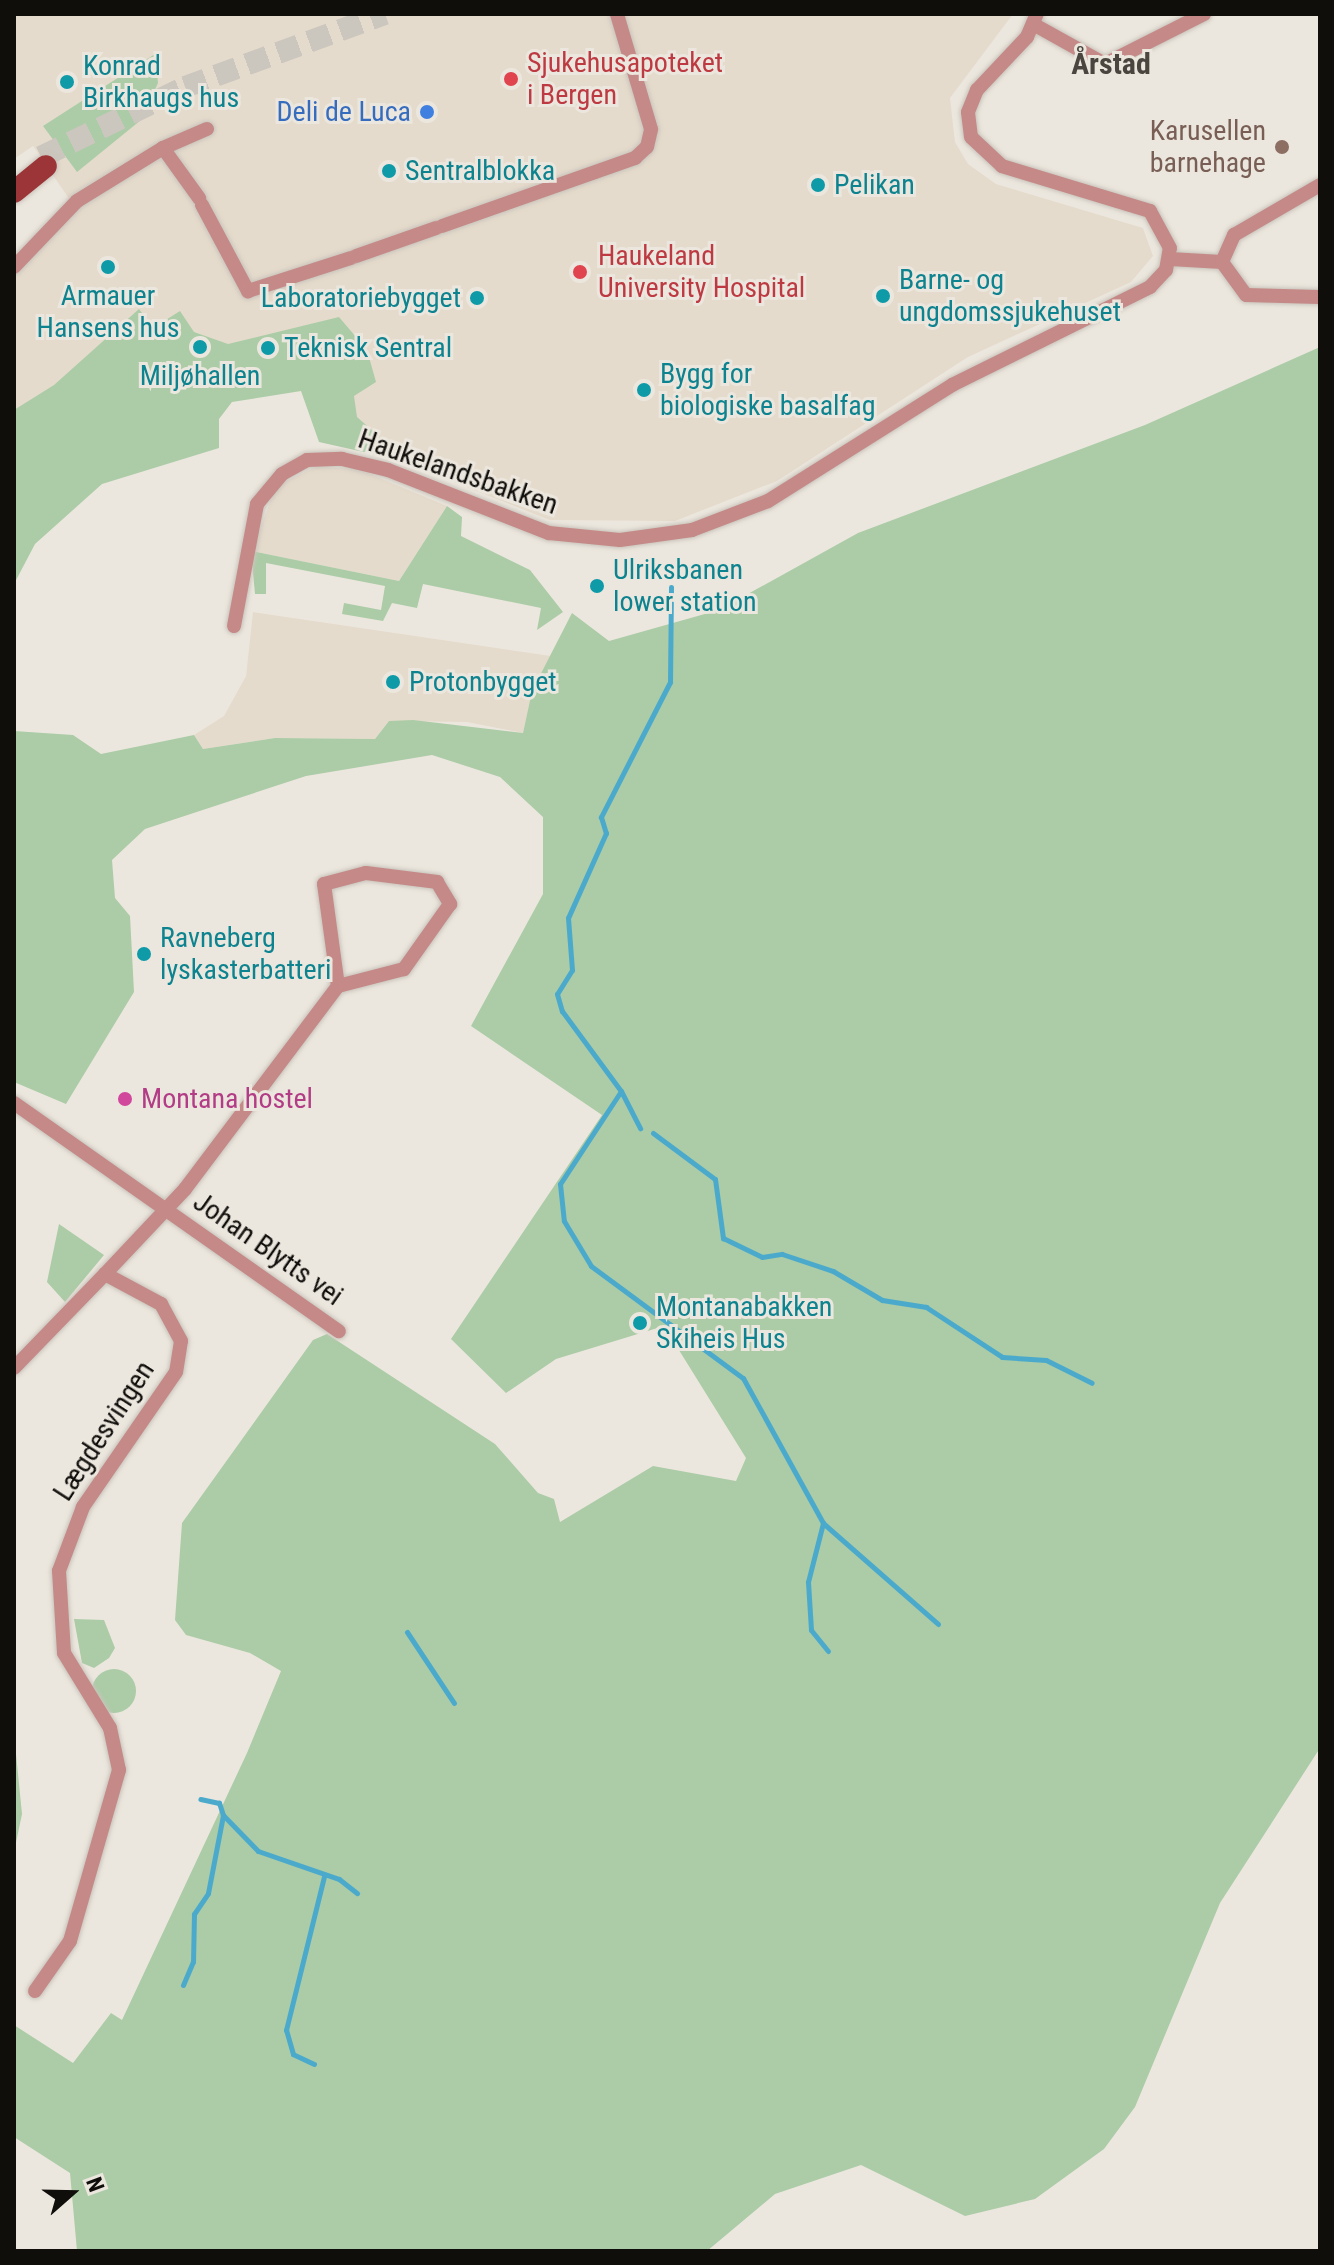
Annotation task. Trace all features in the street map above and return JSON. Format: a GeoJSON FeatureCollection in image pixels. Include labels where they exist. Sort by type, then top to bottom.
{"type":"FeatureCollection","features":[{"type":"Feature","properties":{"kind":"main road"},"geometry":{"type":"LineString","coordinates":[[14,176],[43,162],[14,192]]}},
{"type":"Feature","properties":{"kind":"street"},"geometry":{"type":"LineString","coordinates":[[163,148],[201,201],[248,291],[500,207],[635,158],[647,147],[651,129],[617,14]]}},
{"type":"Feature","properties":{"kind":"street"},"geometry":{"type":"LineString","coordinates":[[1204,14],[1105,64],[1035,19],[971,102],[976,147],[1002,166],[1139,204],[1163,225],[1170,259],[1222,262]]}},
{"type":"Feature","properties":{"kind":"street"},"geometry":{"type":"LineString","coordinates":[[14,267],[77,201],[163,148],[207,129]]}},
{"type":"Feature","properties":{"kind":"street"},"geometry":{"type":"LineString","coordinates":[[1319,297],[1246,295],[1222,262],[1226,244],[1253,223],[1320,185]]}},
{"type":"Feature","properties":{"kind":"street","name":"Haukelandsbakken"},"geometry":{"type":"LineString","coordinates":[[234,626],[257,504],[282,474],[307,460],[388,470],[549,533],[620,540],[692,530],[768,501],[952,385],[1140,294],[1170,259]]}},
{"type":"Feature","properties":{"kind":"street"},"geometry":{"type":"LineString","coordinates":[[391,873],[444,888],[448,909],[404,969],[338,986],[324,884],[391,873]]}},
{"type":"Feature","properties":{"kind":"street","name":"Johan Blytts vei"},"geometry":{"type":"LineString","coordinates":[[105,1274],[168,1211],[338,986]]}},
{"type":"Feature","properties":{"kind":"street","name":"Johan Blytts vei"},"geometry":{"type":"LineString","coordinates":[[14,1103],[339,1331]]}},
{"type":"Feature","properties":{"kind":"street"},"geometry":{"type":"LineString","coordinates":[[14,1368],[105,1274]]}},
{"type":"Feature","properties":{"kind":"street","name":"Lægdesvingen"},"geometry":{"type":"LineString","coordinates":[[35,1991],[70,1941],[119,1770],[110,1728],[64,1653],[59,1571],[83,1507],[162,1394],[181,1354],[172,1315],[105,1274]]}},
{"type":"Feature","properties":{"kind":"shaded area","name":"Haukeland University Hospital"},"geometry":{"type":"Polygon","coordinates":[[[14,14],[1013,14],[950,98],[955,142],[968,164],[996,184],[1143,228],[1153,256],[1131,282],[968,357],[777,481],[675,521],[550,520],[366,448],[325,359],[14,423],[14,275],[74,206],[33,146],[14,159],[14,14]]]}},
{"type":"Feature","properties":{"kind":"shaded area"},"geometry":{"type":"Polygon","coordinates":[[[316,467],[358,469],[447,506],[399,581],[252,551],[276,486],[316,467]]]}},
{"type":"Feature","properties":{"kind":"shaded area","name":"Protonbygget"},"geometry":{"type":"Polygon","coordinates":[[[253,612],[551,656],[532,691],[523,733],[467,722],[389,721],[375,739],[275,738],[203,749],[194,735],[224,716],[246,676],[253,612]]]}},
{"type":"Feature","properties":{"kind":"green space"},"geometry":{"type":"Polygon","coordinates":[[[155,54],[158,83],[141,120],[77,172],[43,126],[155,54]]]}},
{"type":"Feature","properties":{"kind":"green space"},"geometry":{"type":"Polygon","coordinates":[[[139,309],[153,328],[180,311],[194,332],[228,344],[339,317],[367,350],[376,382],[354,396],[357,417],[408,462],[319,442],[301,391],[232,402],[219,419],[219,448],[102,484],[35,544],[14,584],[14,410],[54,385],[139,309]]]}},
{"type":"Feature","properties":{"kind":"green space"},"geometry":{"type":"Polygon","coordinates":[[[1320,347],[1320,1748],[1220,1903],[1135,2107],[1104,2149],[1035,2199],[965,2216],[861,2165],[775,2194],[707,2251],[77,2251],[70,2173],[14,2137],[14,2025],[73,2063],[111,2013],[122,2020],[247,1753],[281,1671],[250,1653],[186,1635],[175,1620],[182,1523],[313,1340],[327,1334],[495,1444],[538,1493],[554,1499],[560,1522],[653,1466],[736,1481],[746,1458],[664,1326],[556,1359],[506,1393],[451,1339],[602,1115],[471,1026],[543,894],[543,817],[500,777],[432,755],[306,776],[145,829],[112,860],[115,898],[130,916],[134,992],[66,1104],[14,1082],[14,731],[73,735],[101,754],[194,735],[203,749],[275,738],[375,739],[389,721],[413,720],[523,733],[532,691],[572,613],[609,641],[719,610],[858,533],[1145,425],[1320,347]]]}},
{"type":"Feature","properties":{"kind":"green space"},"geometry":{"type":"Polygon","coordinates":[[[447,506],[462,517],[461,536],[530,570],[563,612],[537,630],[541,608],[423,584],[417,608],[392,603],[383,621],[342,614],[344,603],[381,610],[385,586],[266,563],[266,594],[255,594],[251,551],[399,581],[447,506]]]}},
{"type":"Feature","properties":{"kind":"green space"},"geometry":{"type":"Polygon","coordinates":[[[59,1224],[104,1255],[65,1302],[47,1282],[59,1224]]]}},
{"type":"Feature","properties":{"kind":"green space"},"geometry":{"type":"Polygon","coordinates":[[[74,1619],[104,1620],[115,1648],[109,1658],[94,1668],[82,1663],[74,1619]]]}},
{"type":"Feature","properties":{"kind":"green space"},"geometry":{"type":"Polygon","coordinates":[[[114,1669],[130,1675],[136,1691],[130,1707],[114,1713],[98,1707],[92,1691],[98,1675],[114,1669]]]}},
{"type":"Feature","properties":{"kind":"green space"},"geometry":{"type":"Polygon","coordinates":[[[14,1734],[22,1814],[14,1852],[14,1734]]]}},
{"type":"Feature","properties":{"kind":"waterway"},"geometry":{"type":"LineString","coordinates":[[671,587],[670,682],[601,817],[606,833],[568,918],[572,970],[557,994],[562,1011],[621,1091],[560,1184],[564,1221],[591,1266],[743,1378],[823,1523],[938,1624]]}},
{"type":"Feature","properties":{"kind":"waterway"},"geometry":{"type":"LineString","coordinates":[[621,1091],[640,1128]]}},
{"type":"Feature","properties":{"kind":"waterway"},"geometry":{"type":"LineString","coordinates":[[653,1133],[715,1179],[723,1238],[762,1257],[782,1254],[833,1271],[882,1300],[926,1307],[1002,1357],[1046,1360],[1092,1383]]}},
{"type":"Feature","properties":{"kind":"waterway"},"geometry":{"type":"LineString","coordinates":[[823,1523],[808,1582],[811,1630],[828,1651]]}},
{"type":"Feature","properties":{"kind":"waterway"},"geometry":{"type":"LineString","coordinates":[[407,1632],[454,1703]]}},
{"type":"Feature","properties":{"kind":"waterway"},"geometry":{"type":"LineString","coordinates":[[183,1985],[193,1962],[194,1914],[208,1893],[223,1815],[219,1803],[200,1799]]}},
{"type":"Feature","properties":{"kind":"waterway"},"geometry":{"type":"LineString","coordinates":[[223,1815],[258,1851],[339,1879],[357,1893]]}},
{"type":"Feature","properties":{"kind":"waterway"},"geometry":{"type":"LineString","coordinates":[[314,2064],[293,2054],[286,2030],[324,1876]]}},
{"type":"Feature","properties":{"kind":"tunnel"},"geometry":{"type":"LineString","coordinates":[[41,157],[185,87],[385,14]]}},
{"type":"Feature","properties":{"kind":"place","name":"Sjukehusapoteket i Bergen"},"geometry":{"type":"Point","coordinates":[511,79]}},
{"type":"Feature","properties":{"kind":"place","name":"Konrad Birkhaugs hus"},"geometry":{"type":"Point","coordinates":[67,82]}},
{"type":"Feature","properties":{"kind":"place","name":"Deli de Luca"},"geometry":{"type":"Point","coordinates":[427,112]}},
{"type":"Feature","properties":{"kind":"place","name":"Karusellen barnehage"},"geometry":{"type":"Point","coordinates":[1282,147]}},
{"type":"Feature","properties":{"kind":"place","name":"Sentralblokka"},"geometry":{"type":"Point","coordinates":[389,171]}},
{"type":"Feature","properties":{"kind":"place","name":"Pelikan"},"geometry":{"type":"Point","coordinates":[818,185]}},
{"type":"Feature","properties":{"kind":"place","name":"Armauer Hansens hus"},"geometry":{"type":"Point","coordinates":[108,267]}},
{"type":"Feature","properties":{"kind":"place","name":"Haukeland University Hospital"},"geometry":{"type":"Point","coordinates":[580,272]}},
{"type":"Feature","properties":{"kind":"place","name":"Barne- og ungdomssjukehuset"},"geometry":{"type":"Point","coordinates":[883,296]}},
{"type":"Feature","properties":{"kind":"place","name":"Laboratoriebygget"},"geometry":{"type":"Point","coordinates":[477,298]}},
{"type":"Feature","properties":{"kind":"place","name":"Miljøhallen"},"geometry":{"type":"Point","coordinates":[200,347]}},
{"type":"Feature","properties":{"kind":"place","name":"Teknisk Sentral"},"geometry":{"type":"Point","coordinates":[268,348]}},
{"type":"Feature","properties":{"kind":"place","name":"Bygg for biologiske basalfag"},"geometry":{"type":"Point","coordinates":[644,390]}},
{"type":"Feature","properties":{"kind":"place","name":"Ulriksbanen lower station"},"geometry":{"type":"Point","coordinates":[597,586]}},
{"type":"Feature","properties":{"kind":"place","name":"Protonbygget"},"geometry":{"type":"Point","coordinates":[393,682]}},
{"type":"Feature","properties":{"kind":"place","name":"Ravneberg lyskasterbatteri"},"geometry":{"type":"Point","coordinates":[144,954]}},
{"type":"Feature","properties":{"kind":"place","name":"Montana hostel"},"geometry":{"type":"Point","coordinates":[125,1099]}},
{"type":"Feature","properties":{"kind":"place","name":"Montanabakken Skiheis Hus"},"geometry":{"type":"Point","coordinates":[640,1323]}},
{"type":"Feature","properties":{"kind":"district","name":"Årstad"},"geometry":{"type":"Point","coordinates":[1111,64]}}]}
